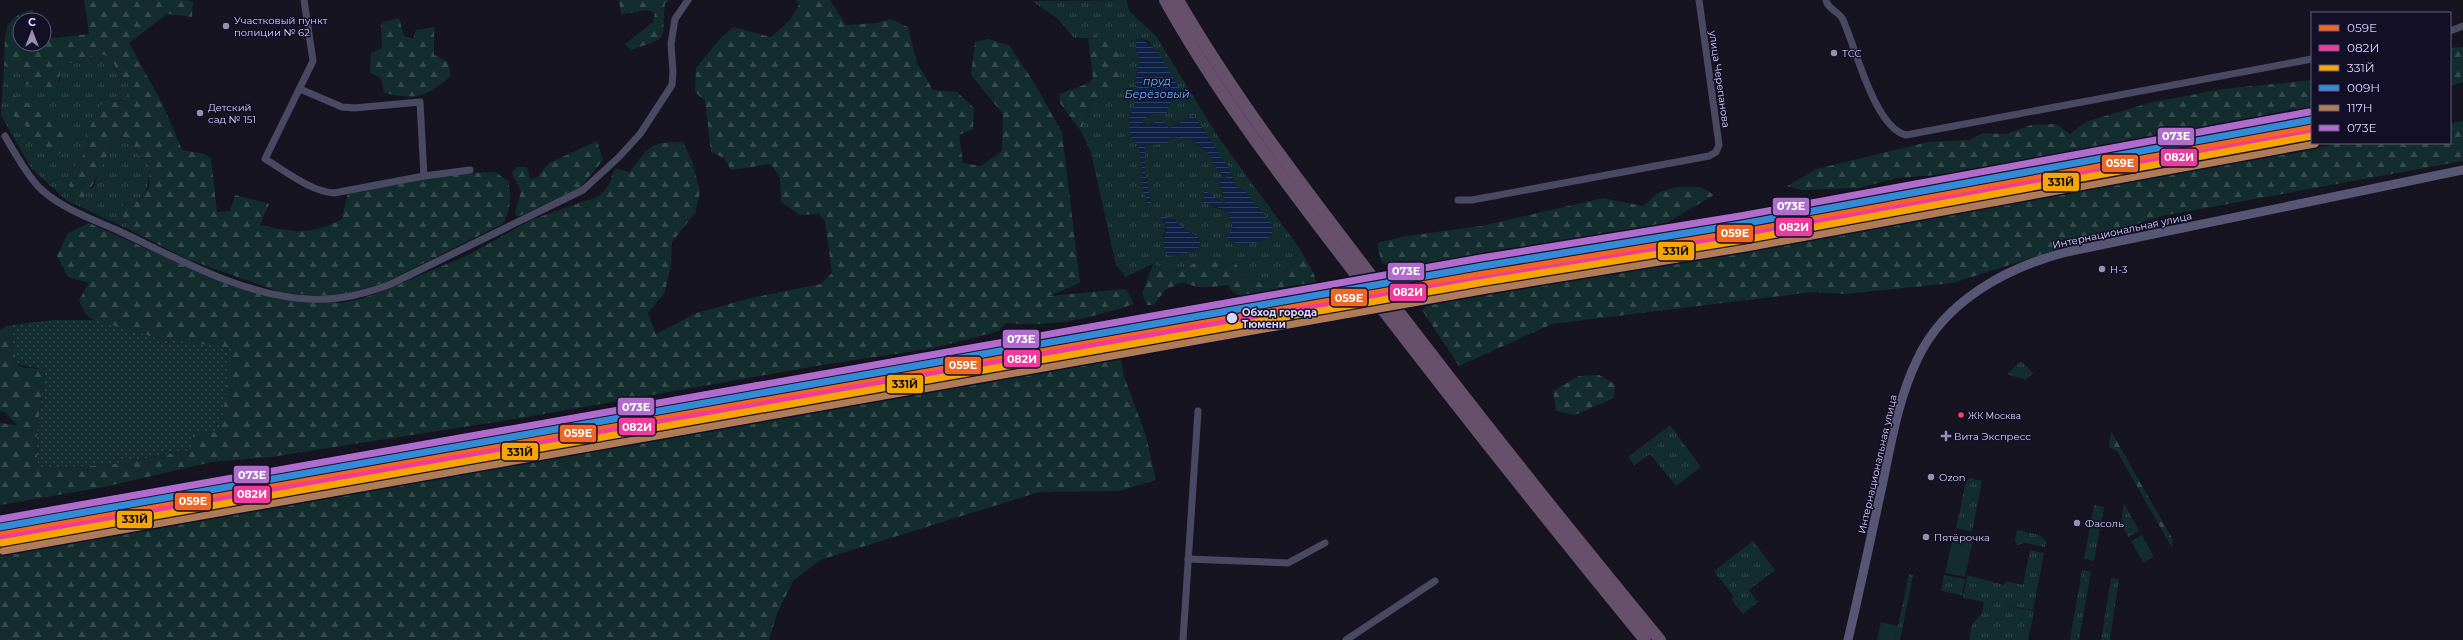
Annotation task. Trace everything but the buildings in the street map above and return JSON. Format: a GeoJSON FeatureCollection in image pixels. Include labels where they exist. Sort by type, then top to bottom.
{"type":"FeatureCollection","features":[{"type":"Feature","properties":{"kind":"highway"},"geometry":{"type":"LineString","coordinates":[[1165,0],[1224,97],[1354,262],[1548,522],[1645,640]]}},
{"type":"Feature","properties":{"kind":"highway"},"geometry":{"type":"LineString","coordinates":[[1178,0],[1234,92],[1308,193],[1354,262]]}},
{"type":"Feature","properties":{"kind":"highway"},"geometry":{"type":"LineString","coordinates":[[1402,325],[1660,640]]}},
{"type":"Feature","properties":{"kind":"street"},"geometry":{"type":"LineString","coordinates":[[304,0],[313,60],[265,159],[326,192],[334,193],[424,176],[470,170]]}},
{"type":"Feature","properties":{"kind":"street"},"geometry":{"type":"LineString","coordinates":[[5,136],[42,190],[64,205],[185,262],[278,296],[309,300],[340,299],[359,296],[391,284],[584,190],[640,134],[672,85],[673,72],[671,44],[674,25],[688,0]]}},
{"type":"Feature","properties":{"kind":"street","name":"улица Черепанова"},"geometry":{"type":"LineString","coordinates":[[1458,200],[1472,200],[1709,156],[1716,152],[1719,145],[1699,0]]}},
{"type":"Feature","properties":{"kind":"street"},"geometry":{"type":"LineString","coordinates":[[1826,0],[1830,8],[1843,19],[1858,64],[1876,104],[1890,127],[1898,134],[1906,135],[2311,59]]}},
{"type":"Feature","properties":{"kind":"street"},"geometry":{"type":"LineString","coordinates":[[2451,31],[2463,26]]}},
{"type":"Feature","properties":{"kind":"street"},"geometry":{"type":"LineString","coordinates":[[300,89],[342,107],[354,108],[420,102],[424,176]]}},
{"type":"Feature","properties":{"kind":"street","name":"Интернациональная улица"},"geometry":{"type":"LineString","coordinates":[[1848,640],[1894,428],[1916,361],[1941,324],[1979,290],[2011,270],[2067,252],[2463,170]]}},
{"type":"Feature","properties":{"kind":"street"},"geometry":{"type":"LineString","coordinates":[[1183,640],[1198,411]]}},
{"type":"Feature","properties":{"kind":"street"},"geometry":{"type":"LineString","coordinates":[[1188,558],[1288,564],[1325,543]]}},
{"type":"Feature","properties":{"kind":"street"},"geometry":{"type":"LineString","coordinates":[[1346,640],[1435,581]]}},
{"type":"Feature","properties":{"kind":"green space"},"geometry":{"type":"Polygon","coordinates":[[[84,0],[187,0],[193,2],[192,17],[167,14],[129,43],[163,105],[182,150],[205,154],[211,159],[217,212],[230,211],[235,195],[269,204],[260,225],[292,231],[311,230],[321,228],[342,219],[348,192],[447,174],[495,172],[508,181],[510,192],[510,203],[504,223],[386,282],[340,296],[280,292],[187,259],[130,230],[119,212],[124,203],[138,201],[149,188],[150,166],[127,142],[115,140],[96,178],[82,199],[65,181],[88,148],[89,130],[100,105],[127,100],[128,83],[117,72],[112,58],[98,53],[65,65],[60,73],[58,87],[51,91],[26,84],[19,71],[4,65],[5,36],[12,21],[12,52],[52,52],[52,38],[89,34],[84,0]]]}},
{"type":"Feature","properties":{"kind":"green space"},"geometry":{"type":"Polygon","coordinates":[[[619,0],[671,0],[665,3],[662,37],[658,40],[631,50],[625,44],[653,22],[655,12],[645,10],[621,15],[619,0]]]}},
{"type":"Feature","properties":{"kind":"green space"},"geometry":{"type":"Polygon","coordinates":[[[795,0],[830,0],[846,25],[876,23],[891,19],[908,27],[917,63],[933,90],[957,92],[974,108],[973,129],[959,135],[963,163],[981,166],[1002,151],[1003,114],[971,75],[975,42],[988,39],[1009,45],[1033,81],[1062,132],[1080,283],[1049,296],[1126,289],[1134,304],[1102,314],[1071,321],[1040,324],[1006,323],[999,331],[934,348],[822,365],[521,418],[271,457],[212,462],[104,487],[0,505],[0,423],[17,425],[4,412],[0,411],[0,329],[11,325],[16,364],[22,367],[45,370],[36,442],[38,470],[112,464],[193,450],[193,433],[231,348],[177,341],[132,332],[96,321],[86,314],[79,300],[89,283],[68,277],[57,256],[68,233],[89,223],[183,265],[277,299],[340,303],[361,299],[393,287],[468,255],[531,220],[599,196],[609,185],[615,168],[629,172],[651,147],[663,143],[683,142],[692,161],[700,192],[695,213],[672,242],[671,264],[665,292],[648,313],[656,334],[696,313],[751,298],[821,284],[832,273],[825,221],[819,214],[800,215],[781,202],[780,178],[771,164],[731,170],[724,158],[711,152],[705,101],[695,92],[696,68],[719,40],[733,27],[771,37],[790,20],[800,3],[795,0]]]}},
{"type":"Feature","properties":{"kind":"green space"},"geometry":{"type":"Polygon","coordinates":[[[1127,0],[1129,11],[1156,36],[1219,138],[1300,249],[1287,270],[1269,281],[1256,282],[1245,277],[1234,261],[1206,259],[1175,271],[1152,264],[1126,277],[1116,265],[1091,153],[1081,131],[1091,102],[1108,92],[1105,34],[1088,38],[1074,38],[1058,19],[1032,1],[1127,0]],[[1137,37],[1136,49],[1139,57],[1139,64],[1135,82],[1139,94],[1129,118],[1138,144],[1142,167],[1143,189],[1151,203],[1145,172],[1145,145],[1171,137],[1191,139],[1209,154],[1213,164],[1228,182],[1218,177],[1226,206],[1204,191],[1213,207],[1229,211],[1233,230],[1225,236],[1231,241],[1255,205],[1246,192],[1236,186],[1228,167],[1194,115],[1168,128],[1161,120],[1146,126],[1142,120],[1153,114],[1166,114],[1167,69],[1148,41],[1137,37]],[[1175,219],[1161,220],[1167,225],[1163,237],[1198,237],[1179,226],[1175,219]]]}},
{"type":"Feature","properties":{"kind":"green space"},"geometry":{"type":"Polygon","coordinates":[[[33,9],[33,12],[25,12],[33,9]]]}},
{"type":"Feature","properties":{"kind":"green space"},"geometry":{"type":"Polygon","coordinates":[[[399,18],[404,36],[413,39],[416,30],[434,27],[434,55],[448,62],[451,76],[427,93],[405,96],[384,93],[381,78],[370,73],[371,53],[382,48],[381,23],[399,18]]]}},
{"type":"Feature","properties":{"kind":"green space"},"geometry":{"type":"Polygon","coordinates":[[[1105,33],[1118,54],[1120,78],[1108,92],[1091,102],[1081,131],[1060,103],[1059,94],[1089,83],[1093,78],[1088,38],[1105,33]]]}},
{"type":"Feature","properties":{"kind":"green space"},"geometry":{"type":"Polygon","coordinates":[[[2463,47],[2463,82],[2451,86],[2451,48],[2463,47]]]}},
{"type":"Feature","properties":{"kind":"green space"},"geometry":{"type":"Polygon","coordinates":[[[98,53],[112,58],[117,72],[128,83],[127,100],[117,101],[89,130],[88,148],[65,181],[93,188],[105,157],[115,140],[127,142],[150,166],[148,183],[144,195],[135,203],[119,212],[130,230],[66,200],[31,168],[1,115],[4,65],[19,71],[26,84],[60,82],[60,73],[65,65],[98,53]]]}},
{"type":"Feature","properties":{"kind":"green space"},"geometry":{"type":"Polygon","coordinates":[[[2311,80],[2311,109],[2293,109],[2115,150],[2038,163],[1995,166],[1951,174],[1897,178],[1859,188],[1801,190],[1787,186],[1816,169],[1928,142],[1969,140],[1983,133],[2006,134],[2031,125],[2056,124],[2070,134],[2085,122],[2149,103],[2222,89],[2311,80]]]}},
{"type":"Feature","properties":{"kind":"green space"},"geometry":{"type":"Polygon","coordinates":[[[13,95],[61,122],[72,132],[67,146],[61,153],[48,160],[29,129],[14,116],[8,105],[13,95]]]}},
{"type":"Feature","properties":{"kind":"green space"},"geometry":{"type":"Polygon","coordinates":[[[2463,121],[2463,161],[2162,216],[1953,283],[1845,294],[1812,292],[1552,324],[1459,366],[1422,310],[1432,300],[1612,271],[2337,144],[2451,144],[2451,123],[2463,121]]]}},
{"type":"Feature","properties":{"kind":"green space"},"geometry":{"type":"Polygon","coordinates":[[[597,141],[603,160],[580,188],[517,217],[515,212],[521,192],[512,173],[516,167],[527,167],[530,179],[537,177],[549,163],[597,141]]]}},
{"type":"Feature","properties":{"kind":"green space"},"geometry":{"type":"Polygon","coordinates":[[[1675,187],[1701,187],[1714,195],[1648,234],[1548,248],[1508,248],[1488,264],[1455,270],[1399,274],[1381,261],[1377,243],[1407,236],[1481,226],[1603,198],[1644,206],[1657,193],[1675,187]]]}},
{"type":"Feature","properties":{"kind":"green space"},"geometry":{"type":"Polygon","coordinates":[[[1300,249],[1314,274],[1316,282],[1279,293],[1249,297],[1235,293],[1228,285],[1200,287],[1182,282],[1165,290],[1154,305],[1147,305],[1142,294],[1153,264],[1175,271],[1206,259],[1221,257],[1234,261],[1245,277],[1256,282],[1269,281],[1287,270],[1300,249]]]}},
{"type":"Feature","properties":{"kind":"green space"},"geometry":{"type":"Polygon","coordinates":[[[55,320],[94,320],[157,338],[231,348],[220,432],[193,433],[193,450],[112,464],[38,470],[36,442],[45,370],[16,364],[11,325],[55,320]]]}},
{"type":"Feature","properties":{"kind":"green space"},"geometry":{"type":"Polygon","coordinates":[[[1119,349],[1124,376],[1146,436],[1156,480],[1120,491],[1039,492],[820,560],[793,581],[777,614],[769,640],[0,640],[0,547],[365,480],[450,473],[824,400],[967,377],[1119,349]]]}},
{"type":"Feature","properties":{"kind":"green space"},"geometry":{"type":"Polygon","coordinates":[[[2021,361],[2033,373],[2026,380],[2007,374],[2021,361]]]}},
{"type":"Feature","properties":{"kind":"green space"},"geometry":{"type":"Polygon","coordinates":[[[1599,375],[1615,384],[1614,398],[1575,415],[1556,411],[1553,391],[1579,376],[1599,375]]]}},
{"type":"Feature","properties":{"kind":"green space"},"geometry":{"type":"Polygon","coordinates":[[[1670,425],[1701,467],[1676,486],[1650,454],[1634,465],[1628,457],[1670,425]]]}},
{"type":"Feature","properties":{"kind":"green space"},"geometry":{"type":"Polygon","coordinates":[[[2111,431],[2173,540],[2172,548],[2117,451],[2109,447],[2111,431]]]}},
{"type":"Feature","properties":{"kind":"green space"},"geometry":{"type":"Polygon","coordinates":[[[1970,478],[1982,481],[1972,532],[1956,528],[1966,481],[1970,478]]]}},
{"type":"Feature","properties":{"kind":"green space"},"geometry":{"type":"Polygon","coordinates":[[[2124,503],[2139,531],[2128,537],[2121,523],[2124,503]]]}},
{"type":"Feature","properties":{"kind":"green space"},"geometry":{"type":"Polygon","coordinates":[[[2094,505],[2104,507],[2094,561],[2084,559],[2094,505]]]}},
{"type":"Feature","properties":{"kind":"green space"},"geometry":{"type":"Polygon","coordinates":[[[2017,530],[2040,535],[2046,541],[2045,547],[2025,543],[2017,545],[2015,540],[2017,530]]]}},
{"type":"Feature","properties":{"kind":"green space"},"geometry":{"type":"Polygon","coordinates":[[[2142,535],[2154,557],[2143,563],[2131,541],[2142,535]]]}},
{"type":"Feature","properties":{"kind":"green space"},"geometry":{"type":"Polygon","coordinates":[[[1953,537],[1973,541],[1965,577],[1945,573],[1953,537]]]}},
{"type":"Feature","properties":{"kind":"green space"},"geometry":{"type":"Polygon","coordinates":[[[1753,541],[1775,570],[1749,590],[1758,602],[1743,614],[1731,599],[1734,597],[1714,571],[1753,541]]]}},
{"type":"Feature","properties":{"kind":"green space"},"geometry":{"type":"Polygon","coordinates":[[[2030,550],[2044,553],[2033,610],[2004,605],[2034,611],[2028,640],[1969,640],[1972,625],[1982,613],[1984,602],[1963,598],[1967,575],[2004,585],[2006,581],[2023,585],[2030,550]]]}},
{"type":"Feature","properties":{"kind":"green space"},"geometry":{"type":"Polygon","coordinates":[[[2082,570],[2091,572],[2079,640],[2070,640],[2082,570]]]}},
{"type":"Feature","properties":{"kind":"green space"},"geometry":{"type":"Polygon","coordinates":[[[1909,574],[1913,575],[1900,640],[1895,640],[1909,574]]]}},
{"type":"Feature","properties":{"kind":"green space"},"geometry":{"type":"Polygon","coordinates":[[[1944,575],[1965,579],[1962,595],[1941,591],[1944,575]]]}},
{"type":"Feature","properties":{"kind":"green space"},"geometry":{"type":"Polygon","coordinates":[[[2111,578],[2119,579],[2110,640],[2101,640],[2111,578]]]}},
{"type":"Feature","properties":{"kind":"green space"},"geometry":{"type":"Polygon","coordinates":[[[1881,622],[1898,626],[1895,640],[1877,640],[1881,622]]]}},
{"type":"Feature","properties":{"kind":"water","name":"пруд Берёзовый"},"geometry":{"type":"Polygon","coordinates":[[[1137,37],[1152,47],[1164,61],[1183,94],[1171,101],[1166,114],[1153,114],[1142,120],[1145,126],[1161,120],[1169,128],[1194,115],[1228,167],[1236,186],[1246,192],[1272,224],[1272,236],[1254,243],[1242,244],[1236,243],[1225,236],[1233,230],[1229,211],[1204,203],[1204,190],[1226,205],[1218,177],[1228,181],[1213,164],[1209,154],[1191,139],[1171,137],[1167,144],[1145,145],[1145,172],[1151,203],[1147,203],[1143,189],[1142,167],[1138,145],[1131,137],[1129,118],[1139,94],[1135,82],[1139,64],[1139,57],[1136,48],[1137,37]]]}},
{"type":"Feature","properties":{"kind":"water"},"geometry":{"type":"Polygon","coordinates":[[[1159,216],[1170,218],[1175,221],[1198,237],[1201,245],[1196,251],[1169,256],[1164,245],[1167,225],[1159,216]]]}},
{"type":"Feature","properties":{"kind":"transit line","name":"073Е"},"geometry":{"type":"LineString","coordinates":[[0,519],[1481,258],[1740,216],[2309,112]]}},
{"type":"Feature","properties":{"kind":"transit line","name":"009Н"},"geometry":{"type":"LineString","coordinates":[[0,527],[1483,266],[1742,224],[2311,120]]}},
{"type":"Feature","properties":{"kind":"transit line","name":"059Е"},"geometry":{"type":"LineString","coordinates":[[0,535],[1484,274],[1743,232],[2311,128]]}},
{"type":"Feature","properties":{"kind":"transit line","name":"082И"},"geometry":{"type":"LineString","coordinates":[[0,539],[1265,316],[1744,236],[2311,133]]}},
{"type":"Feature","properties":{"kind":"transit line","name":"331Й"},"geometry":{"type":"LineString","coordinates":[[1,543],[1485,282],[1744,240],[2311,136]]}},
{"type":"Feature","properties":{"kind":"transit line","name":"117Н"},"geometry":{"type":"LineString","coordinates":[[3,551],[1487,290],[1746,248],[2315,144]]}},
{"type":"Feature","properties":{"kind":"place","name":"Участковый пункт полиции № 62"},"geometry":{"type":"Point","coordinates":[226,26]}},
{"type":"Feature","properties":{"kind":"place","name":"ТСС"},"geometry":{"type":"Point","coordinates":[1834,53]}},
{"type":"Feature","properties":{"kind":"place","name":"Детский сад № 151"},"geometry":{"type":"Point","coordinates":[200,113]}},
{"type":"Feature","properties":{"kind":"place","name":"Н-3"},"geometry":{"type":"Point","coordinates":[2102,269]}},
{"type":"Feature","properties":{"kind":"place","name":"Обход города Тюмени"},"geometry":{"type":"Point","coordinates":[1232,318]}},
{"type":"Feature","properties":{"kind":"place","name":"ЖК Москва"},"geometry":{"type":"Point","coordinates":[1961,415]}},
{"type":"Feature","properties":{"kind":"place","name":"Вита Экспресс"},"geometry":{"type":"Point","coordinates":[1946,436]}},
{"type":"Feature","properties":{"kind":"place","name":"Ozon"},"geometry":{"type":"Point","coordinates":[1931,477]}},
{"type":"Feature","properties":{"kind":"place","name":"Фасоль"},"geometry":{"type":"Point","coordinates":[2077,523]}},
{"type":"Feature","properties":{"kind":"place","name":"Пятёрочка"},"geometry":{"type":"Point","coordinates":[1926,537]}}]}
